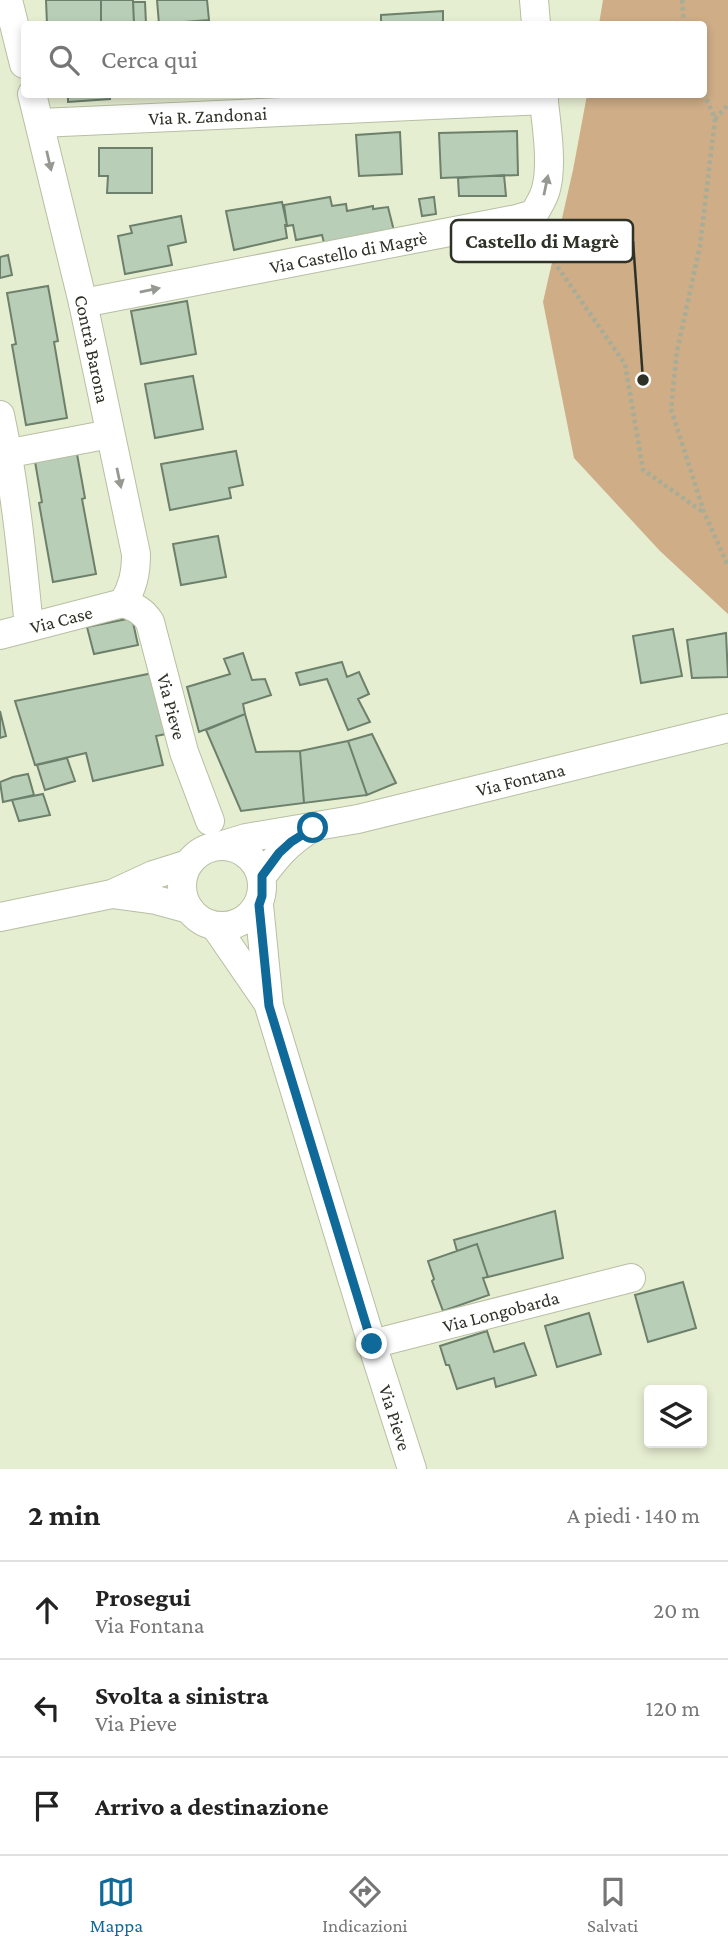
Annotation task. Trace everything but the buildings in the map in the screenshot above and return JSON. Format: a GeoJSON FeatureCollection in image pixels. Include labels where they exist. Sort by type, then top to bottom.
{"type":"FeatureCollection","features":[{"type":"Feature","properties":{"kind":"street"},"geometry":{"type":"LineString","coordinates":[[8,0],[21,52]]}},
{"type":"Feature","properties":{"kind":"street"},"geometry":{"type":"LineString","coordinates":[[534,0],[537,21]]}},
{"type":"Feature","properties":{"kind":"street","name":"Contrà Barona"},"geometry":{"type":"LineString","coordinates":[[33,98],[83,303],[136,554],[136,570],[131,591],[123,603]]}},
{"type":"Feature","properties":{"kind":"street","name":"Via R. Zandonai"},"geometry":{"type":"LineString","coordinates":[[40,123],[525,98]]}},
{"type":"Feature","properties":{"kind":"street","name":"Via Castello di Magrè"},"geometry":{"type":"LineString","coordinates":[[83,303],[534,214],[544,196],[548,176],[544,98]]}},
{"type":"Feature","properties":{"kind":"street"},"geometry":{"type":"LineString","coordinates":[[0,415],[9,522],[29,627]]}},
{"type":"Feature","properties":{"kind":"street"},"geometry":{"type":"LineString","coordinates":[[4,454],[110,434]]}},
{"type":"Feature","properties":{"kind":"street","name":"Via Case"},"geometry":{"type":"LineString","coordinates":[[0,635],[123,603]]}},
{"type":"Feature","properties":{"kind":"street","name":"Via Pieve"},"geometry":{"type":"LineString","coordinates":[[123,603],[136,607],[150,622],[184,752],[215,833]]}},
{"type":"Feature","properties":{"kind":"street","name":"Via Fontana"},"geometry":{"type":"LineString","coordinates":[[215,833],[246,838],[358,819],[728,728]]}},
{"type":"Feature","properties":{"kind":"street","name":"Via Fontana"},"geometry":{"type":"LineString","coordinates":[[262,876],[279,853],[313,828]]}},
{"type":"Feature","properties":{"kind":"street"},"geometry":{"type":"LineString","coordinates":[[215,833],[246,854],[256,864],[262,876],[259,905],[240,923],[228,927],[205,923],[189,909],[182,887],[188,864],[207,848],[215,833]]}},
{"type":"Feature","properties":{"kind":"street"},"geometry":{"type":"LineString","coordinates":[[0,917],[112,894],[153,875],[188,864]]}},
{"type":"Feature","properties":{"kind":"street"},"geometry":{"type":"LineString","coordinates":[[112,894],[156,900],[189,909]]}},
{"type":"Feature","properties":{"kind":"street","name":"Via Pieve"},"geometry":{"type":"LineString","coordinates":[[259,905],[269,1006],[412,1469]]}},
{"type":"Feature","properties":{"kind":"street","name":"Via Pieve"},"geometry":{"type":"LineString","coordinates":[[215,926],[269,1006]]}},
{"type":"Feature","properties":{"kind":"street","name":"Via Longobarda"},"geometry":{"type":"LineString","coordinates":[[372,1344],[631,1278]]}},
{"type":"Feature","properties":{"kind":"path"},"geometry":{"type":"LineString","coordinates":[[682,0],[684,21]]}},
{"type":"Feature","properties":{"kind":"path"},"geometry":{"type":"LineString","coordinates":[[706,98],[715,119],[700,246],[677,352],[671,409],[704,512],[728,566]]}},
{"type":"Feature","properties":{"kind":"path"},"geometry":{"type":"LineString","coordinates":[[715,119],[728,105]]}},
{"type":"Feature","properties":{"kind":"path"},"geometry":{"type":"LineString","coordinates":[[541,243],[625,364],[643,470],[704,512]]}},
{"type":"Feature","properties":{"kind":"shaded area"},"geometry":{"type":"Polygon","coordinates":[[[603,0],[728,0],[728,614],[660,551],[574,458],[543,302],[586,98],[707,98],[707,21],[600,21],[603,0]]]}},
{"type":"Feature","properties":{"kind":"place","name":"Castello di Magrè"},"geometry":{"type":"Point","coordinates":[643,380]}},
{"type":"Feature","properties":{"kind":"route"},"geometry":{"type":"LineString","coordinates":[[313,828],[279,853],[262,876],[259,905],[269,1006],[372,1344]]}}]}
